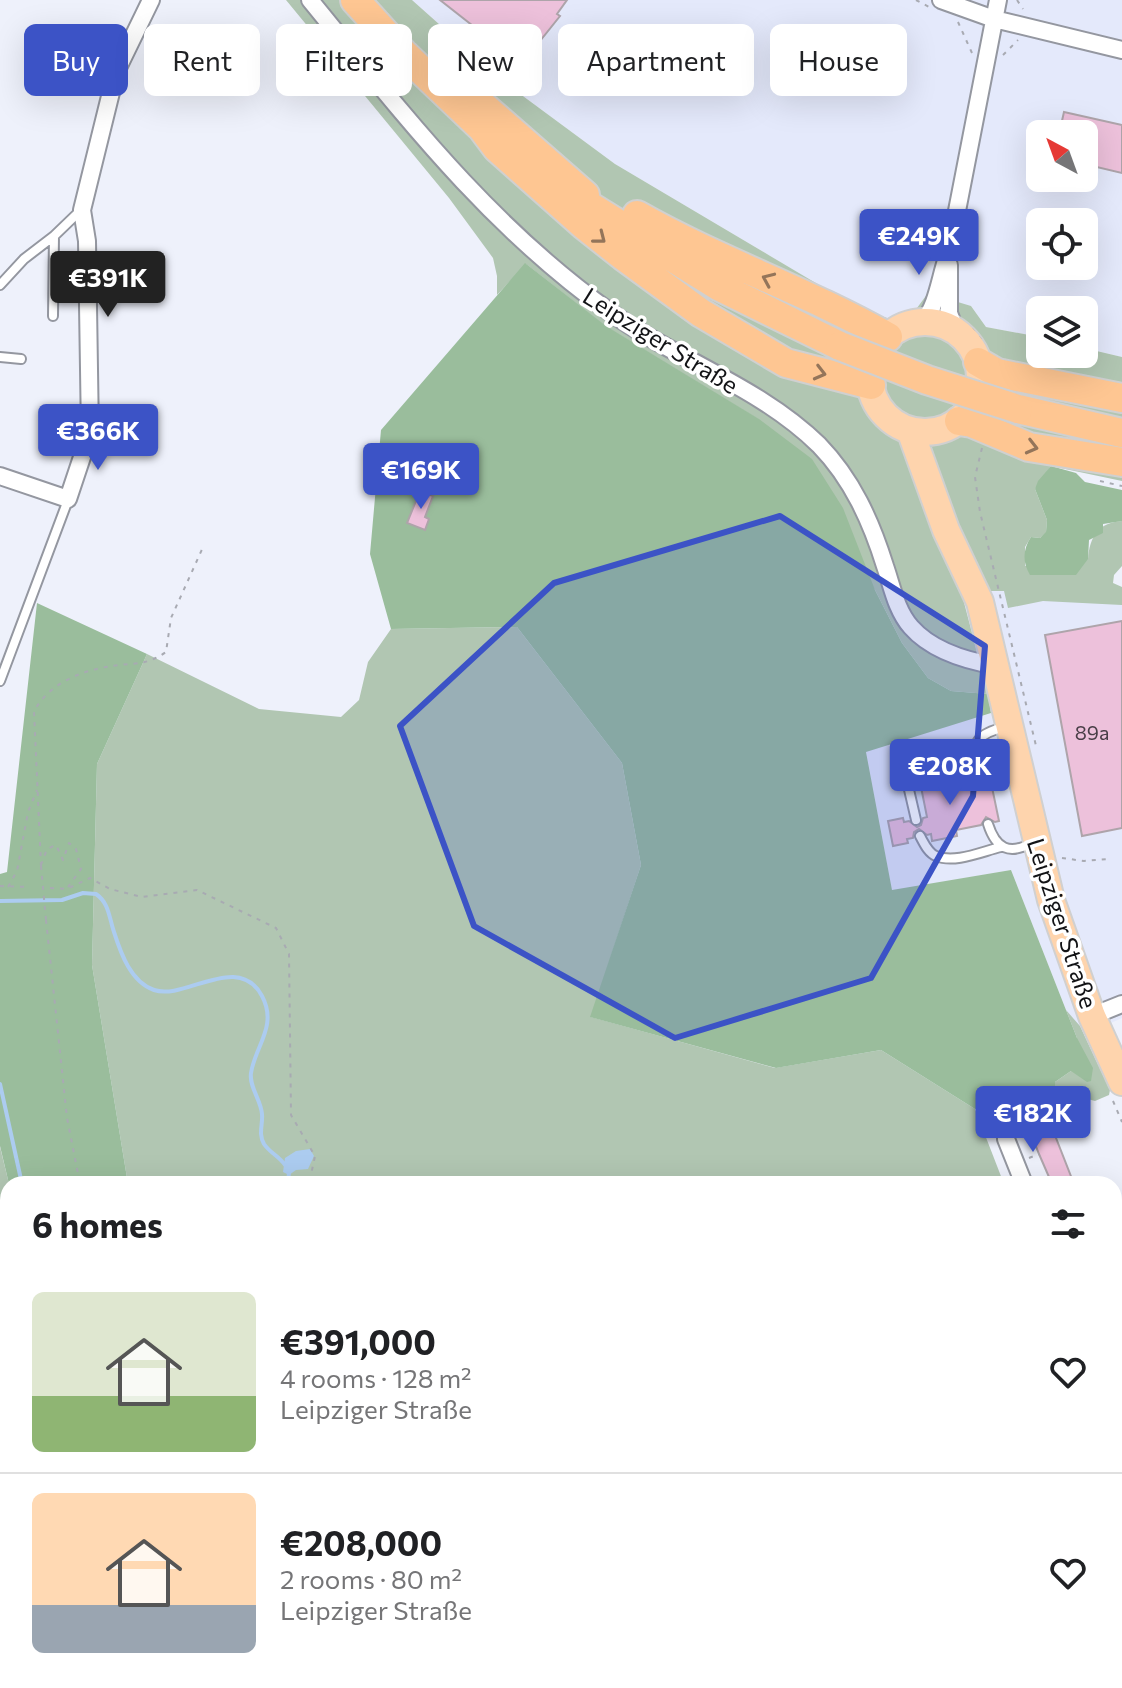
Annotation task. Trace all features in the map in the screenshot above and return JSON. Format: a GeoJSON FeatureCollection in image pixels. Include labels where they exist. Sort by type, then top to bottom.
{"type":"FeatureCollection","features":[{"type":"Feature","properties":{"kind":"highway"},"geometry":{"type":"LineString","coordinates":[[355,0],[403,53],[482,128],[497,148],[585,226],[701,313],[786,363],[871,385]]}},
{"type":"Feature","properties":{"kind":"highway"},"geometry":{"type":"LineString","coordinates":[[379,0],[481,104],[599,210]]}},
{"type":"Feature","properties":{"kind":"highway"},"geometry":{"type":"LineString","coordinates":[[482,128],[579,201],[599,210],[720,287],[840,346],[927,380],[1018,409],[1122,433]]}},
{"type":"Feature","properties":{"kind":"highway"},"geometry":{"type":"LineString","coordinates":[[555,168],[576,176],[625,208],[692,245],[843,312],[888,337]]}},
{"type":"Feature","properties":{"kind":"highway"},"geometry":{"type":"LineString","coordinates":[[983,356],[997,373],[1122,398]]}},
{"type":"Feature","properties":{"kind":"highway"},"geometry":{"type":"LineString","coordinates":[[950,425],[988,429],[1029,447],[1122,462]]}},
{"type":"Feature","properties":{"kind":"main road"},"geometry":{"type":"LineString","coordinates":[[922,323],[961,328],[970,345],[983,356],[979,388],[968,412],[950,425],[931,432],[910,430],[888,418],[879,408],[871,385],[872,363],[888,337],[904,327],[922,323]]}},
{"type":"Feature","properties":{"kind":"main road","name":"Leipziger Straße"},"geometry":{"type":"LineString","coordinates":[[937,506],[935,456],[950,425]]}},
{"type":"Feature","properties":{"kind":"main road","name":"Leipziger Straße"},"geometry":{"type":"LineString","coordinates":[[910,430],[946,530],[980,602],[1035,841],[1067,949],[1117,1091]]}},
{"type":"Feature","properties":{"kind":"street"},"geometry":{"type":"LineString","coordinates":[[0,476],[68,499],[90,433],[87,241],[82,210],[116,72],[151,0]]}},
{"type":"Feature","properties":{"kind":"street","name":"Leipziger Straße"},"geometry":{"type":"LineString","coordinates":[[310,0],[458,178],[547,265],[613,315],[761,402],[794,423],[817,444],[843,473],[864,511],[897,602],[910,627],[969,662],[997,666]]}},
{"type":"Feature","properties":{"kind":"street"},"geometry":{"type":"LineString","coordinates":[[922,323],[932,310],[949,252],[998,0]]}},
{"type":"Feature","properties":{"kind":"street"},"geometry":{"type":"LineString","coordinates":[[937,4],[1122,50]]}},
{"type":"Feature","properties":{"kind":"street"},"geometry":{"type":"LineString","coordinates":[[949,252],[949,313],[961,328]]}},
{"type":"Feature","properties":{"kind":"street"},"geometry":{"type":"LineString","coordinates":[[1092,1016],[1122,1004]]}},
{"type":"Feature","properties":{"kind":"street"},"geometry":{"type":"LineString","coordinates":[[1006,1139],[1021,1176]]}},
{"type":"Feature","properties":{"kind":"lane"},"geometry":{"type":"LineString","coordinates":[[0,285],[24,259],[82,210]]}},
{"type":"Feature","properties":{"kind":"lane"},"geometry":{"type":"LineString","coordinates":[[53,316],[54,236]]}},
{"type":"Feature","properties":{"kind":"lane"},"geometry":{"type":"LineString","coordinates":[[0,357],[21,359]]}},
{"type":"Feature","properties":{"kind":"lane"},"geometry":{"type":"LineString","coordinates":[[0,681],[68,499]]}},
{"type":"Feature","properties":{"kind":"lane"},"geometry":{"type":"LineString","coordinates":[[975,770],[972,753],[978,740],[987,731],[1009,726]]}},
{"type":"Feature","properties":{"kind":"lane"},"geometry":{"type":"LineString","coordinates":[[916,820],[907,781],[915,771],[972,753]]}},
{"type":"Feature","properties":{"kind":"lane"},"geometry":{"type":"LineString","coordinates":[[988,824],[992,838],[1001,847]]}},
{"type":"Feature","properties":{"kind":"lane"},"geometry":{"type":"LineString","coordinates":[[920,836],[936,857],[959,858],[1001,847],[1019,849],[1035,841]]}},
{"type":"Feature","properties":{"kind":"path"},"geometry":{"type":"LineString","coordinates":[[916,0],[937,4]]}},
{"type":"Feature","properties":{"kind":"path"},"geometry":{"type":"LineString","coordinates":[[956,18],[976,58],[998,63],[1022,36]]}},
{"type":"Feature","properties":{"kind":"path"},"geometry":{"type":"LineString","coordinates":[[961,328],[979,336],[983,356]]}},
{"type":"Feature","properties":{"kind":"path"},"geometry":{"type":"LineString","coordinates":[[988,429],[975,477],[980,512],[1039,760]]}},
{"type":"Feature","properties":{"kind":"path"},"geometry":{"type":"LineString","coordinates":[[78,1176],[67,1118],[46,920],[34,711],[43,696],[61,681],[118,665],[151,662],[166,652],[171,618],[204,545]]}},
{"type":"Feature","properties":{"kind":"path"},"geometry":{"type":"LineString","coordinates":[[8,887],[17,871],[25,823],[38,789]]}},
{"type":"Feature","properties":{"kind":"path"},"geometry":{"type":"LineString","coordinates":[[41,866],[47,849],[56,845],[63,860],[69,843],[76,849],[81,869],[67,889]]}},
{"type":"Feature","properties":{"kind":"path"},"geometry":{"type":"LineString","coordinates":[[1061,858],[1084,861],[1108,859]]}},
{"type":"Feature","properties":{"kind":"path"},"geometry":{"type":"LineString","coordinates":[[50,888],[67,889],[90,878],[110,889],[142,897],[197,890],[276,928],[289,954],[291,1115],[315,1156],[311,1176]]}},
{"type":"Feature","properties":{"kind":"path"},"geometry":{"type":"LineString","coordinates":[[0,886],[30,887]]}},
{"type":"Feature","properties":{"kind":"path"},"geometry":{"type":"LineString","coordinates":[[1117,1091],[1122,1122]]}},
{"type":"Feature","properties":{"kind":"highlighted area"},"geometry":{"type":"Polygon","coordinates":[[[780,516],[985,646],[973,796],[871,978],[675,1038],[474,926],[400,726],[554,583],[780,516]]]}},
{"type":"Feature","properties":{"kind":"shaded area"},"geometry":{"type":"Polygon","coordinates":[[[412,0],[1122,0],[1122,357],[1098,351],[1098,296],[1026,296],[1026,334],[986,327],[971,306],[917,308],[893,320],[858,308],[615,164],[523,96],[542,96],[542,24],[439,24],[412,0]]]}},
{"type":"Feature","properties":{"kind":"shaded area"},"geometry":{"type":"Polygon","coordinates":[[[961,591],[1122,592],[1122,1018],[1077,1038],[1011,870],[892,891],[866,751],[991,713],[961,591]]]}},
{"type":"Feature","properties":{"kind":"green space"},"geometry":{"type":"Polygon","coordinates":[[[286,0],[412,0],[439,24],[428,24],[428,96],[523,96],[615,164],[858,308],[893,320],[917,308],[928,293],[971,306],[986,327],[1026,334],[1026,368],[1098,368],[1098,351],[1122,357],[1122,481],[1051,466],[1035,489],[1047,520],[1046,533],[1040,538],[1031,537],[1025,547],[1025,566],[1088,559],[1097,532],[1122,521],[1122,566],[1114,575],[1113,583],[1122,587],[1122,605],[1043,601],[1008,608],[1004,591],[961,591],[988,694],[951,691],[928,678],[902,643],[875,590],[758,419],[605,326],[526,264],[497,295],[493,258],[449,198],[365,96],[412,96],[412,24],[306,24],[286,0]]]}},
{"type":"Feature","properties":{"kind":"green space"},"geometry":{"type":"Polygon","coordinates":[[[525,263],[606,326],[759,419],[812,459],[843,508],[875,590],[902,643],[928,678],[951,691],[988,694],[991,713],[866,752],[892,890],[1011,870],[1077,1038],[1093,1068],[1091,1081],[1087,1082],[1071,1071],[1055,1082],[1055,1090],[975,1109],[881,1050],[776,1068],[590,1017],[641,865],[622,763],[517,627],[391,629],[370,554],[381,430],[525,263]]]}},
{"type":"Feature","properties":{"kind":"green space"},"geometry":{"type":"Polygon","coordinates":[[[1051,466],[1076,473],[1085,482],[1122,490],[1122,521],[1103,524],[1103,533],[1089,540],[1088,559],[1076,575],[1030,575],[1026,565],[1025,551],[1031,537],[1040,538],[1046,532],[1047,520],[1035,489],[1051,466]]]}},
{"type":"Feature","properties":{"kind":"green space"},"geometry":{"type":"Polygon","coordinates":[[[37,603],[147,654],[97,764],[92,965],[127,1176],[7,1176],[0,1146],[0,874],[7,872],[37,603]]]}},
{"type":"Feature","properties":{"kind":"green space"},"geometry":{"type":"Polygon","coordinates":[[[517,627],[622,763],[641,865],[591,1017],[775,1068],[881,1050],[975,1109],[1001,1176],[127,1176],[92,965],[97,764],[147,654],[259,709],[341,717],[359,700],[368,662],[391,629],[517,627]]]}},
{"type":"Feature","properties":{"kind":"green space"},"geometry":{"type":"Polygon","coordinates":[[[1066,1010],[1080,1026],[1110,1090],[1109,1095],[1095,1101],[1055,1090],[1055,1082],[1071,1071],[1077,1038],[1066,1010]]]}},
{"type":"Feature","properties":{"kind":"green space"},"geometry":{"type":"Polygon","coordinates":[[[0,1147],[7,1176],[0,1176],[0,1147]]]}},
{"type":"Feature","properties":{"kind":"water"},"geometry":{"type":"Polygon","coordinates":[[[310,1149],[314,1156],[308,1169],[296,1170],[289,1175],[283,1172],[285,1158],[296,1151],[310,1149]]]}},
{"type":"Feature","properties":{"kind":"building"},"geometry":{"type":"Polygon","coordinates":[[[440,0],[567,0],[557,14],[560,16],[542,38],[542,24],[471,24],[440,0]]]}},
{"type":"Feature","properties":{"kind":"building"},"geometry":{"type":"Polygon","coordinates":[[[1064,112],[1122,125],[1122,173],[1098,167],[1098,120],[1062,120],[1064,112]]]}},
{"type":"Feature","properties":{"kind":"building"},"geometry":{"type":"Polygon","coordinates":[[[420,491],[433,496],[425,517],[429,519],[425,530],[407,523],[420,491]]]}},
{"type":"Feature","properties":{"kind":"building"},"geometry":{"type":"Polygon","coordinates":[[[1122,621],[1122,828],[1082,836],[1045,635],[1122,621]]]}},
{"type":"Feature","properties":{"kind":"building"},"geometry":{"type":"Polygon","coordinates":[[[988,768],[999,821],[986,817],[981,825],[956,830],[957,836],[932,841],[931,834],[927,835],[919,829],[914,832],[913,838],[907,839],[908,843],[893,846],[888,821],[903,818],[904,822],[909,821],[917,827],[927,817],[920,782],[968,772],[977,777],[982,769],[988,768]]]}},
{"type":"Feature","properties":{"kind":"building"},"geometry":{"type":"Polygon","coordinates":[[[1043,1108],[1071,1176],[1049,1176],[1024,1116],[1043,1108]]]}},
{"type":"Feature","properties":{"kind":"waterway"},"geometry":{"type":"LineString","coordinates":[[0,901],[62,900],[83,893],[96,894],[106,906],[128,966],[139,981],[154,990],[167,992],[225,977],[252,983],[262,996],[268,1017],[251,1073],[261,1109],[261,1136],[266,1147],[285,1165]]}},
{"type":"Feature","properties":{"kind":"waterway"},"geometry":{"type":"LineString","coordinates":[[0,1084],[20,1176]]}}]}
